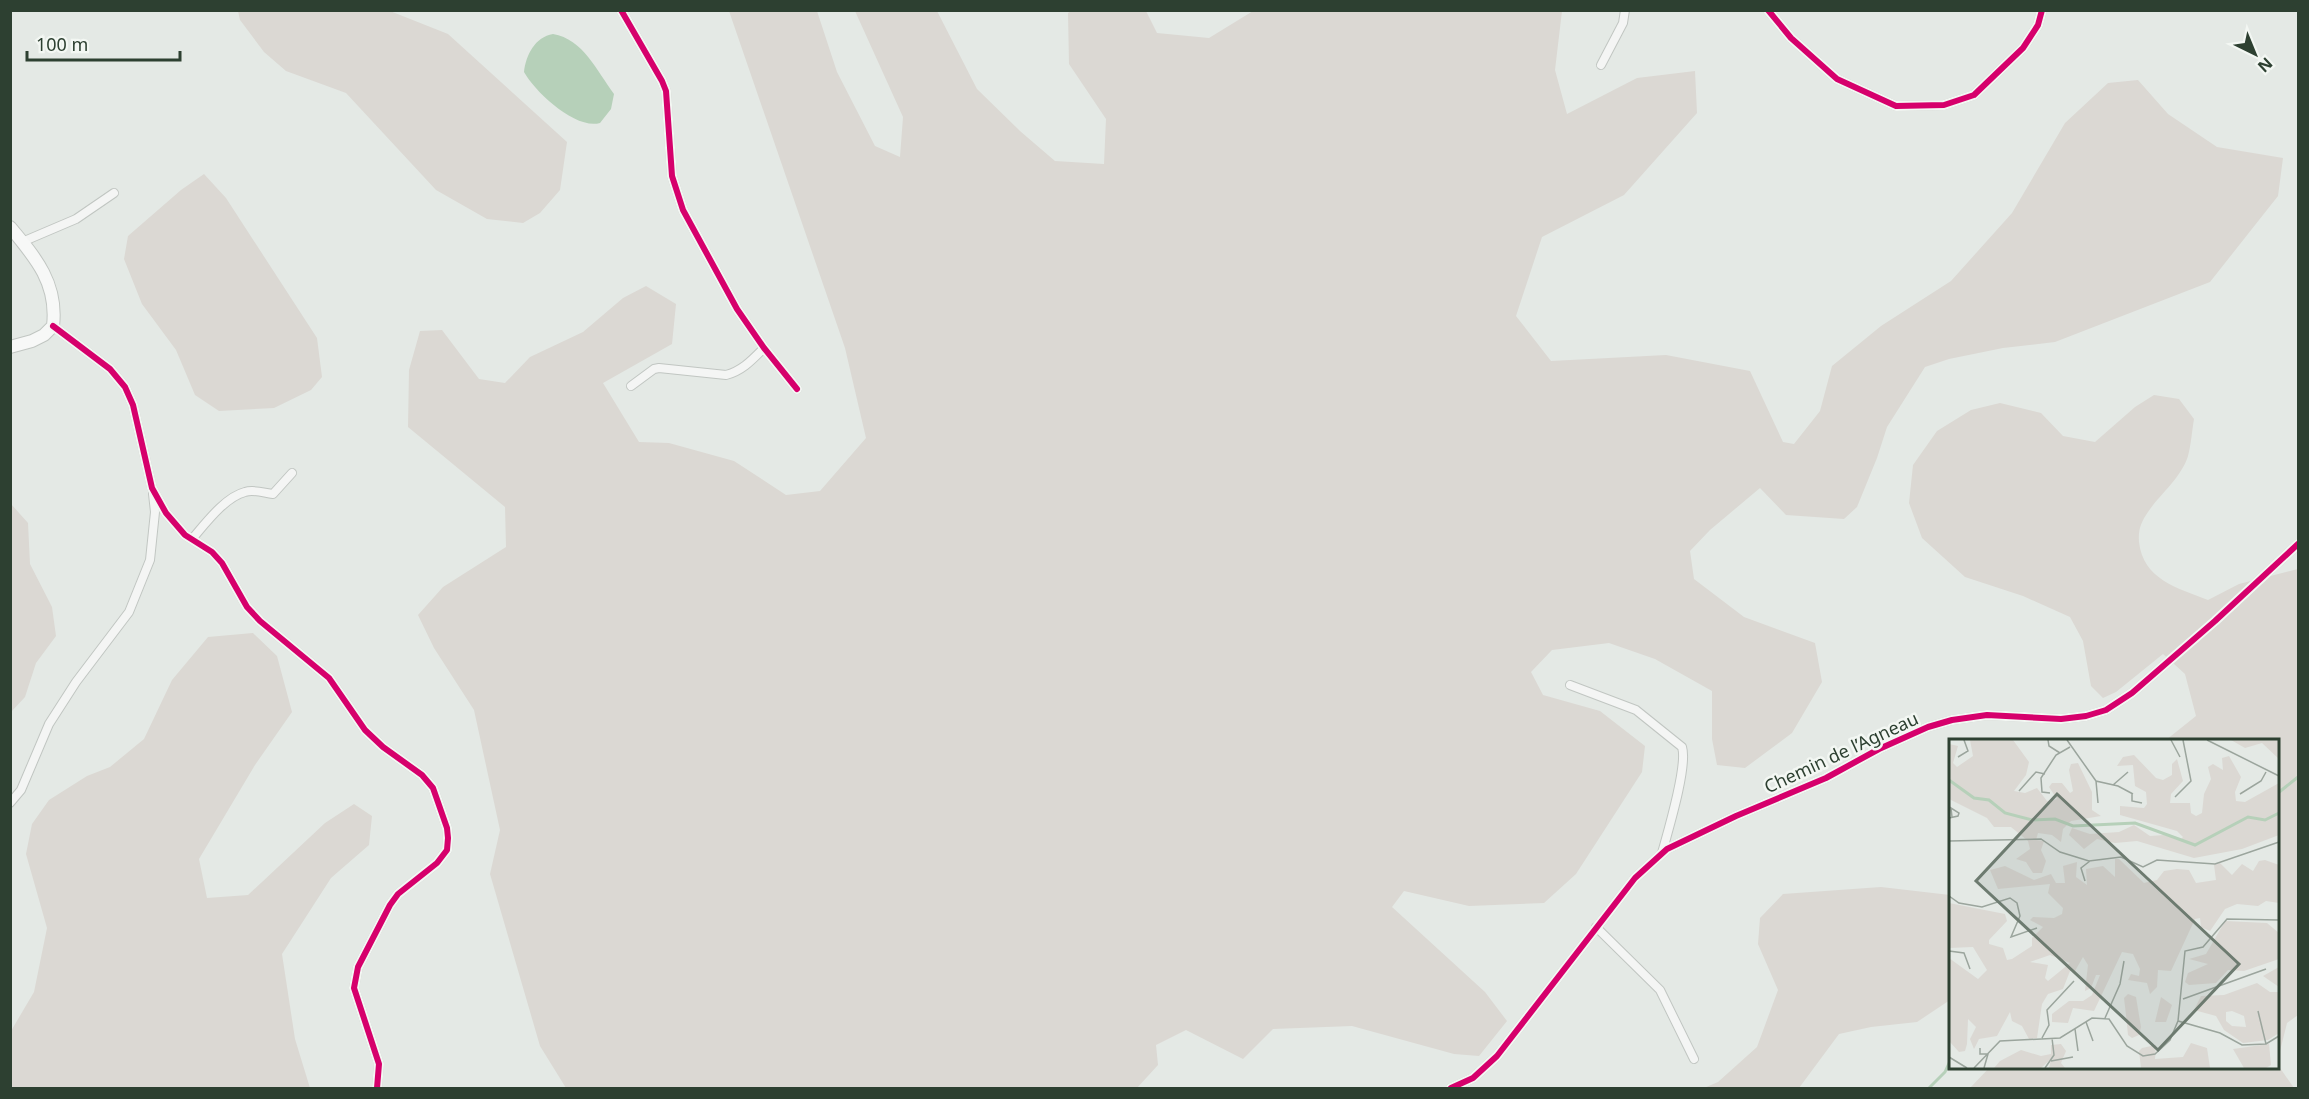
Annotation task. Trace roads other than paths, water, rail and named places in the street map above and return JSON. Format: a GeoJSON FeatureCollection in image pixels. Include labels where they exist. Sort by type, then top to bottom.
{"type":"FeatureCollection","features":[{"type":"Feature","properties":{"kind":"main road"},"geometry":{"type":"LineString","coordinates":[[10,227],[44,272],[52,292],[55,309],[53,326],[44,335],[10,347]]}},
{"type":"Feature","properties":{"kind":"street"},"geometry":{"type":"LineString","coordinates":[[621,10],[666,91],[672,176],[683,210],[725,288],[764,348],[797,389]]}},
{"type":"Feature","properties":{"kind":"street"},"geometry":{"type":"LineString","coordinates":[[1601,65],[1623,23],[1625,10]]}},
{"type":"Feature","properties":{"kind":"street"},"geometry":{"type":"LineString","coordinates":[[1768,10],[1791,38],[1837,79],[1896,106],[1944,105],[1974,95],[2023,48],[2038,25],[2042,10]]}},
{"type":"Feature","properties":{"kind":"street"},"geometry":{"type":"LineString","coordinates":[[22,242],[76,219],[114,193]]}},
{"type":"Feature","properties":{"kind":"street"},"geometry":{"type":"LineString","coordinates":[[10,803],[21,790],[48,724],[76,682],[129,612],[150,560],[155,512],[152,488],[133,405],[125,387],[110,369],[53,326]]}},
{"type":"Feature","properties":{"kind":"street"},"geometry":{"type":"LineString","coordinates":[[631,386],[659,368],[726,375],[743,368],[764,348]]}},
{"type":"Feature","properties":{"kind":"street"},"geometry":{"type":"LineString","coordinates":[[192,539],[213,514],[236,495],[253,490],[273,494],[292,473]]}},
{"type":"Feature","properties":{"kind":"street"},"geometry":{"type":"LineString","coordinates":[[152,488],[166,513],[185,535],[212,552],[222,563],[247,607],[260,621],[329,678],[365,730],[383,747],[422,775],[433,788],[448,838],[447,850],[437,863],[398,894],[390,905],[358,967],[354,988],[379,1064],[377,1089]]}},
{"type":"Feature","properties":{"kind":"street","name":"Chemin de l’Agneau"},"geometry":{"type":"LineString","coordinates":[[1451,1089],[1473,1078],[1497,1056],[1635,878],[1662,853],[1697,834],[1826,778],[1879,749],[1928,727],[1952,720],[1988,715],[2061,719],[2086,716],[2106,710],[2132,693],[2215,621],[2298,544]]}},
{"type":"Feature","properties":{"kind":"street"},"geometry":{"type":"LineString","coordinates":[[1570,685],[1636,710],[1682,747],[1684,755],[1662,853]]}},
{"type":"Feature","properties":{"kind":"street"},"geometry":{"type":"LineString","coordinates":[[1596,927],[1660,990],[1694,1059]]}},
{"type":"Feature","properties":{"kind":"waterway"},"geometry":{"type":"LineString","coordinates":[[2279,792],[2298,777]]}},
{"type":"Feature","properties":{"kind":"waterway"},"geometry":{"type":"LineString","coordinates":[[1929,1088],[1945,1072],[1949,1063]]}}]}
